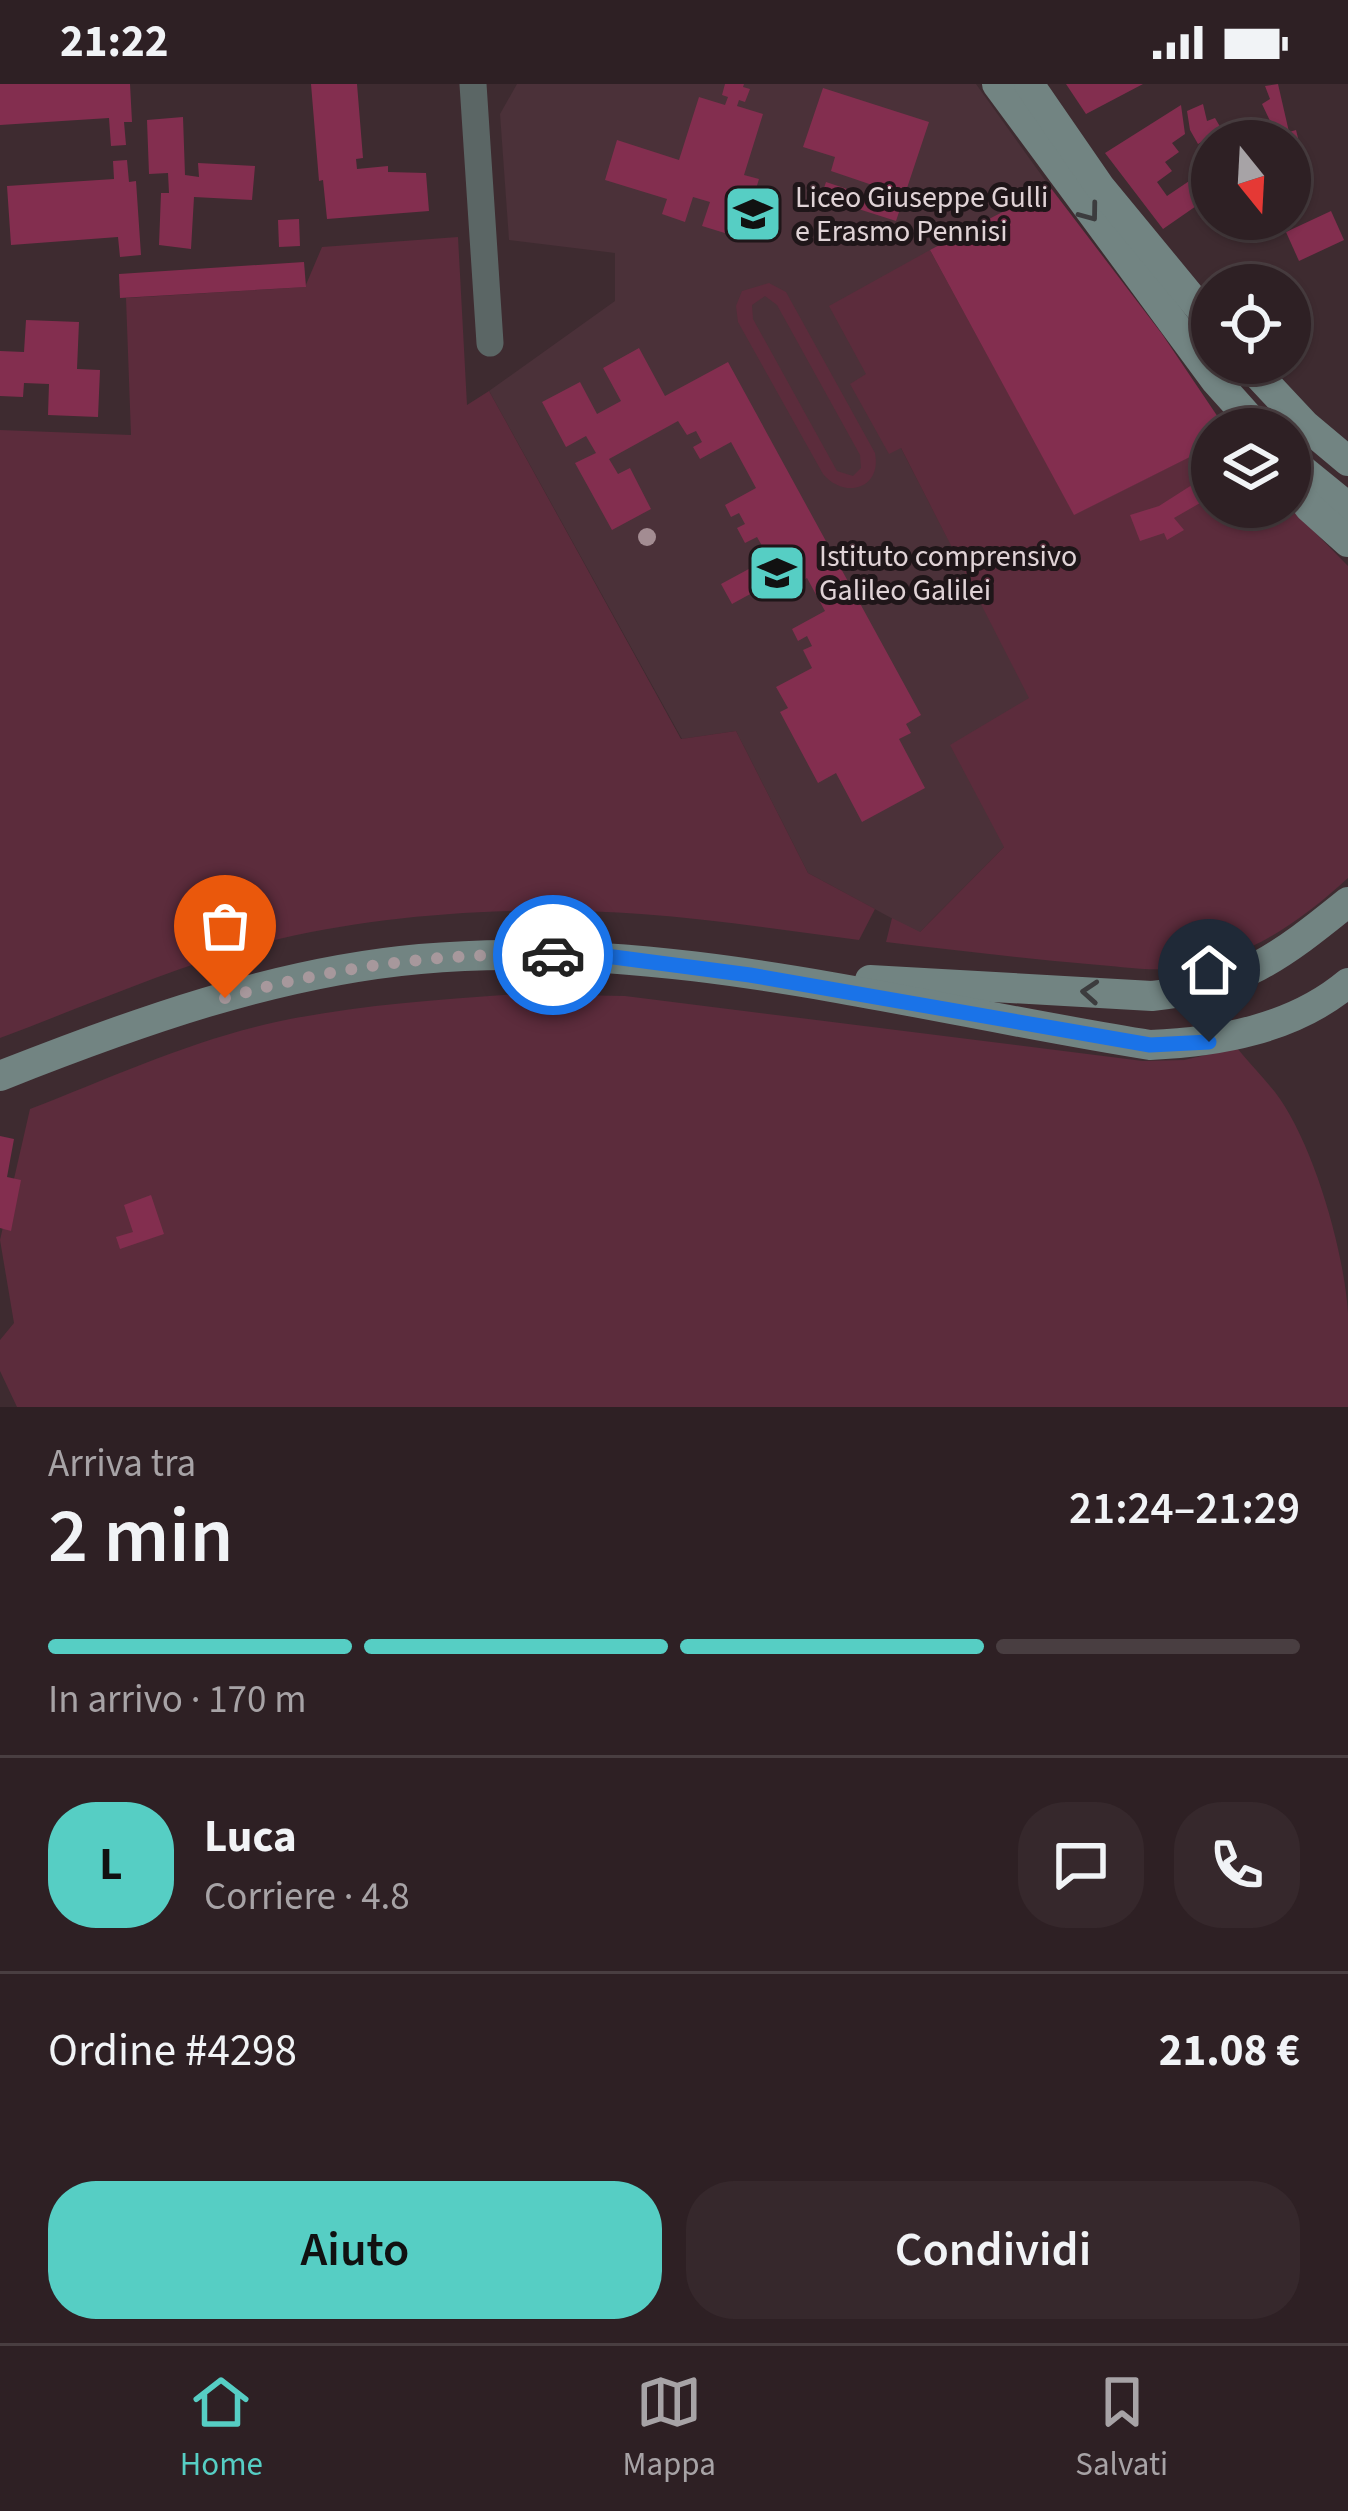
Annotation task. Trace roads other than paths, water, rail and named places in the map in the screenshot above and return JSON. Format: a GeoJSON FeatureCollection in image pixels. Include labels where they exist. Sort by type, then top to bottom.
{"type":"FeatureCollection","features":[{"type":"Feature","properties":{"kind":"street"},"geometry":{"type":"LineString","coordinates":[[473,84],[490,343]]}},
{"type":"Feature","properties":{"kind":"street"},"geometry":{"type":"LineString","coordinates":[[997,84],[1238,408]]}},
{"type":"Feature","properties":{"kind":"street"},"geometry":{"type":"LineString","coordinates":[[1029,84],[1100,187],[1191,298]]}},
{"type":"Feature","properties":{"kind":"street"},"geometry":{"type":"LineString","coordinates":[[1266,384],[1304,425],[1348,461]]}},
{"type":"Feature","properties":{"kind":"street"},"geometry":{"type":"LineString","coordinates":[[1311,477],[1348,507]]}},
{"type":"Feature","properties":{"kind":"street"},"geometry":{"type":"LineString","coordinates":[[1311,509],[1348,542]]}},
{"type":"Feature","properties":{"kind":"street"},"geometry":{"type":"LineString","coordinates":[[750,975],[1152,996],[1198,992],[1288,951],[1348,902]]}},
{"type":"Feature","properties":{"kind":"street"},"geometry":{"type":"LineString","coordinates":[[0,1076],[193,1007],[290,979],[417,959],[606,956],[750,975],[1150,1045],[1209,1042],[1270,1026],[1348,983]]}},
{"type":"Feature","properties":{"kind":"place","name":"Liceo Giuseppe Gulli e Erasmo Pennisi"},"geometry":{"type":"Point","coordinates":[753,214]}},
{"type":"Feature","properties":{"kind":"place","name":"Istituto comprensivo Galileo Galilei"},"geometry":{"type":"Point","coordinates":[777,573]}}]}
